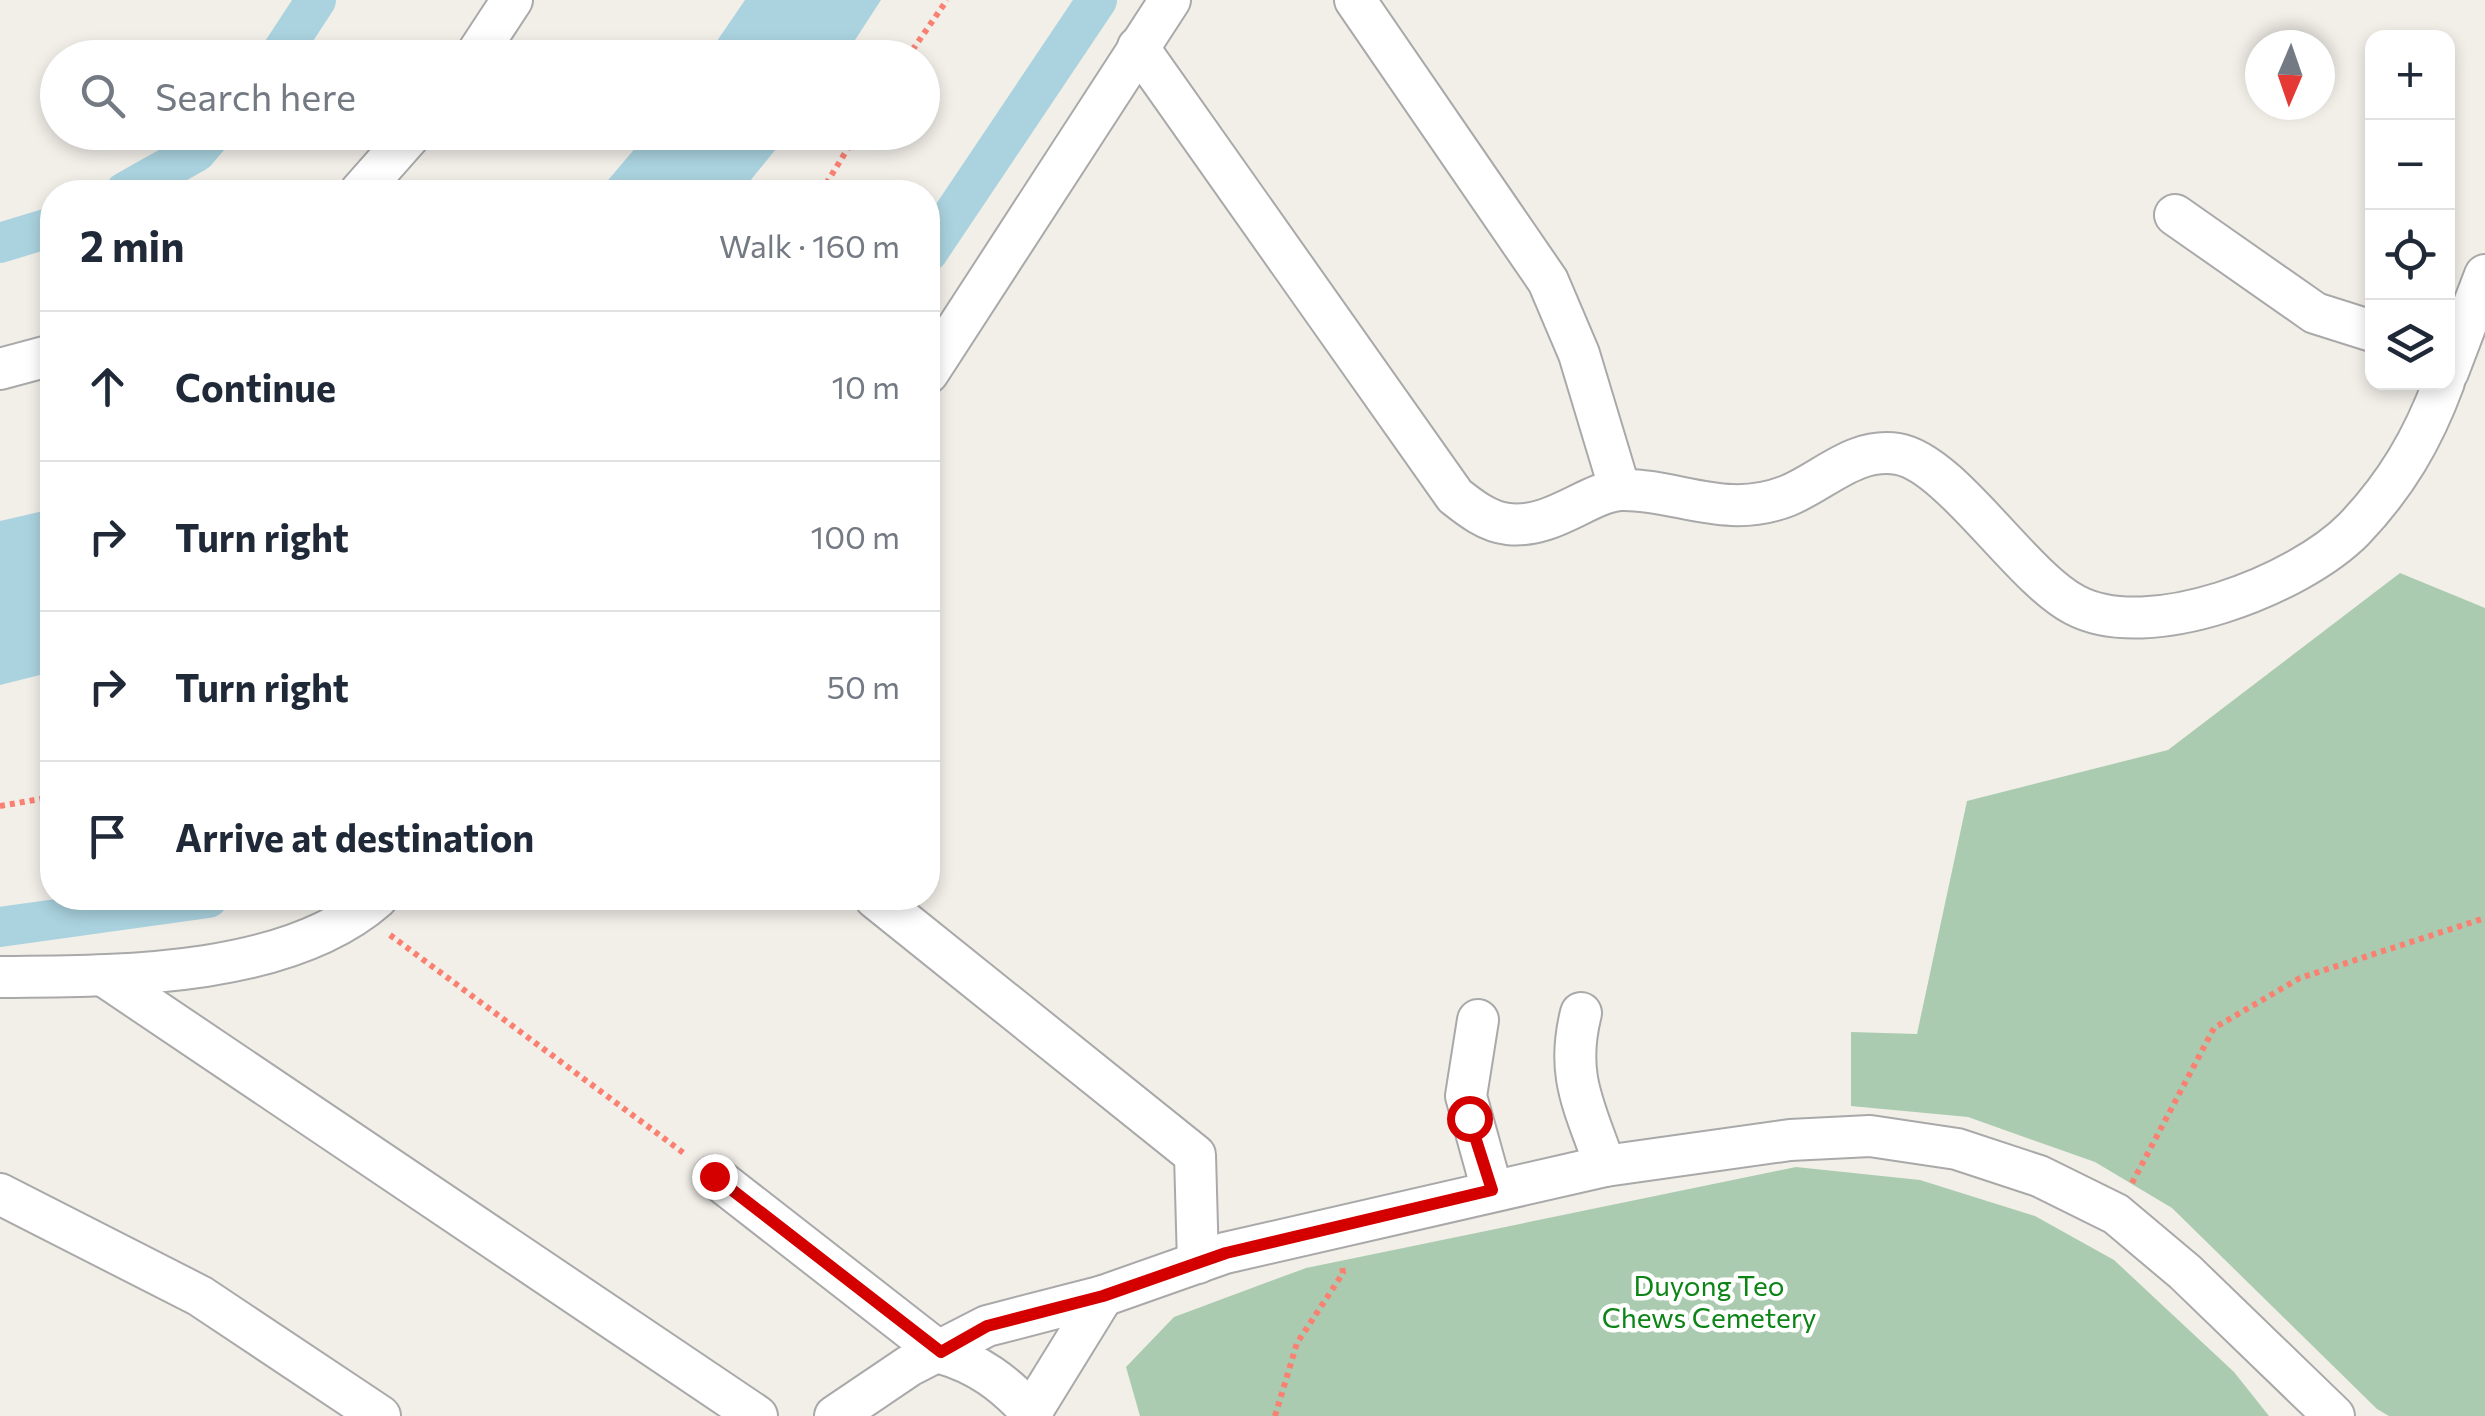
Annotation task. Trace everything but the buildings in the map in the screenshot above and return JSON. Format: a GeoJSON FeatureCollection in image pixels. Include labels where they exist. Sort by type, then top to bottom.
{"type":"FeatureCollection","features":[{"type":"Feature","properties":{"kind":"street"},"geometry":{"type":"LineString","coordinates":[[486,40],[512,0]]}},
{"type":"Feature","properties":{"kind":"street"},"geometry":{"type":"LineString","coordinates":[[940,354],[1170,0]]}},
{"type":"Feature","properties":{"kind":"street"},"geometry":{"type":"LineString","coordinates":[[1355,0],[1548,281],[1579,354],[1620,490]]}},
{"type":"Feature","properties":{"kind":"street"},"geometry":{"type":"LineString","coordinates":[[1138,47],[1455,496],[1477,513],[1504,524],[1534,524],[1620,490],[1694,503],[1747,504],[1786,496],[1862,455],[1898,454],[1928,467],[2074,605],[2124,619],[2168,619],[2223,603],[2298,568],[2351,532],[2395,482],[2424,437],[2441,390]]}},
{"type":"Feature","properties":{"kind":"street"},"geometry":{"type":"LineString","coordinates":[[371,180],[397,150]]}},
{"type":"Feature","properties":{"kind":"street"},"geometry":{"type":"LineString","coordinates":[[2175,215],[2315,313],[2365,329]]}},
{"type":"Feature","properties":{"kind":"street"},"geometry":{"type":"LineString","coordinates":[[2456,326],[2485,275]]}},
{"type":"Feature","properties":{"kind":"street"},"geometry":{"type":"LineString","coordinates":[[0,369],[40,359]]}},
{"type":"Feature","properties":{"kind":"street"},"geometry":{"type":"LineString","coordinates":[[0,978],[104,976],[220,962],[323,931],[359,910]]}},
{"type":"Feature","properties":{"kind":"street"},"geometry":{"type":"LineString","coordinates":[[890,910],[1195,1154],[1198,1263]]}},
{"type":"Feature","properties":{"kind":"street"},"geometry":{"type":"LineString","coordinates":[[104,976],[757,1416]]}},
{"type":"Feature","properties":{"kind":"street"},"geometry":{"type":"LineString","coordinates":[[1581,1014],[1573,1045],[1573,1073],[1604,1166]]}},
{"type":"Feature","properties":{"kind":"street"},"geometry":{"type":"LineString","coordinates":[[1478,1020],[1466,1096],[1492,1190]]}},
{"type":"Feature","properties":{"kind":"street"},"geometry":{"type":"LineString","coordinates":[[835,1416],[909,1366],[987,1326],[1103,1296],[1198,1263],[1333,1226],[1604,1166],[1790,1140],[1870,1136],[1957,1149],[2039,1176],[2116,1214],[2185,1272],[2334,1416]]}},
{"type":"Feature","properties":{"kind":"street"},"geometry":{"type":"LineString","coordinates":[[714,1176],[941,1352],[1001,1380],[1030,1414],[1103,1296]]}},
{"type":"Feature","properties":{"kind":"street"},"geometry":{"type":"LineString","coordinates":[[0,1194],[200,1296],[380,1416]]}},
{"type":"Feature","properties":{"kind":"path"},"geometry":{"type":"LineString","coordinates":[[919,40],[947,0]]}},
{"type":"Feature","properties":{"kind":"path"},"geometry":{"type":"LineString","coordinates":[[828,180],[847,150]]}},
{"type":"Feature","properties":{"kind":"path"},"geometry":{"type":"LineString","coordinates":[[0,806],[40,800]]}},
{"type":"Feature","properties":{"kind":"path"},"geometry":{"type":"LineString","coordinates":[[374,910],[714,1176]]}},
{"type":"Feature","properties":{"kind":"path"},"geometry":{"type":"LineString","coordinates":[[2116,1214],[2214,1028],[2300,978],[2485,918]]}},
{"type":"Feature","properties":{"kind":"path"},"geometry":{"type":"LineString","coordinates":[[1275,1416],[1297,1343],[1343,1273],[1333,1226]]}},
{"type":"Feature","properties":{"kind":"green space"},"geometry":{"type":"Polygon","coordinates":[[[2400,573],[2485,608],[2485,1416],[2389,1416],[2377,1409],[2172,1208],[2095,1162],[1968,1117],[1851,1106],[1851,1032],[1917,1034],[1967,801],[2168,750],[2400,573]]]}},
{"type":"Feature","properties":{"kind":"green space","name":"Duyong Teo Chews Cemetery"},"geometry":{"type":"Polygon","coordinates":[[[1796,1167],[1920,1180],[2035,1216],[2114,1260],[2234,1372],[2269,1416],[1140,1416],[1126,1367],[1174,1317],[1306,1268],[1796,1167]]]}},
{"type":"Feature","properties":{"kind":"water"},"geometry":{"type":"Polygon","coordinates":[[[745,0],[881,0],[855,40],[718,40],[745,0]]]}},
{"type":"Feature","properties":{"kind":"water"},"geometry":{"type":"Polygon","coordinates":[[[633,150],[775,150],[751,180],[608,180],[633,150]]]}},
{"type":"Feature","properties":{"kind":"water"},"geometry":{"type":"Polygon","coordinates":[[[40,512],[40,675],[0,685],[0,521],[40,512]]]}},
{"type":"Feature","properties":{"kind":"waterway"},"geometry":{"type":"LineString","coordinates":[[290,40],[316,0]]}},
{"type":"Feature","properties":{"kind":"waterway"},"geometry":{"type":"LineString","coordinates":[[940,234],[1097,0]]}},
{"type":"Feature","properties":{"kind":"waterway"},"geometry":{"type":"LineString","coordinates":[[146,180],[198,150]]}},
{"type":"Feature","properties":{"kind":"waterway"},"geometry":{"type":"LineString","coordinates":[[0,243],[40,231]]}},
{"type":"Feature","properties":{"kind":"waterway"},"geometry":{"type":"LineString","coordinates":[[0,927],[122,910]]}},
{"type":"Feature","properties":{"kind":"route"},"geometry":{"type":"LineString","coordinates":[[714,1176],[941,1352],[987,1326],[1103,1296],[1226,1253],[1492,1190],[1469,1118]]}}]}
